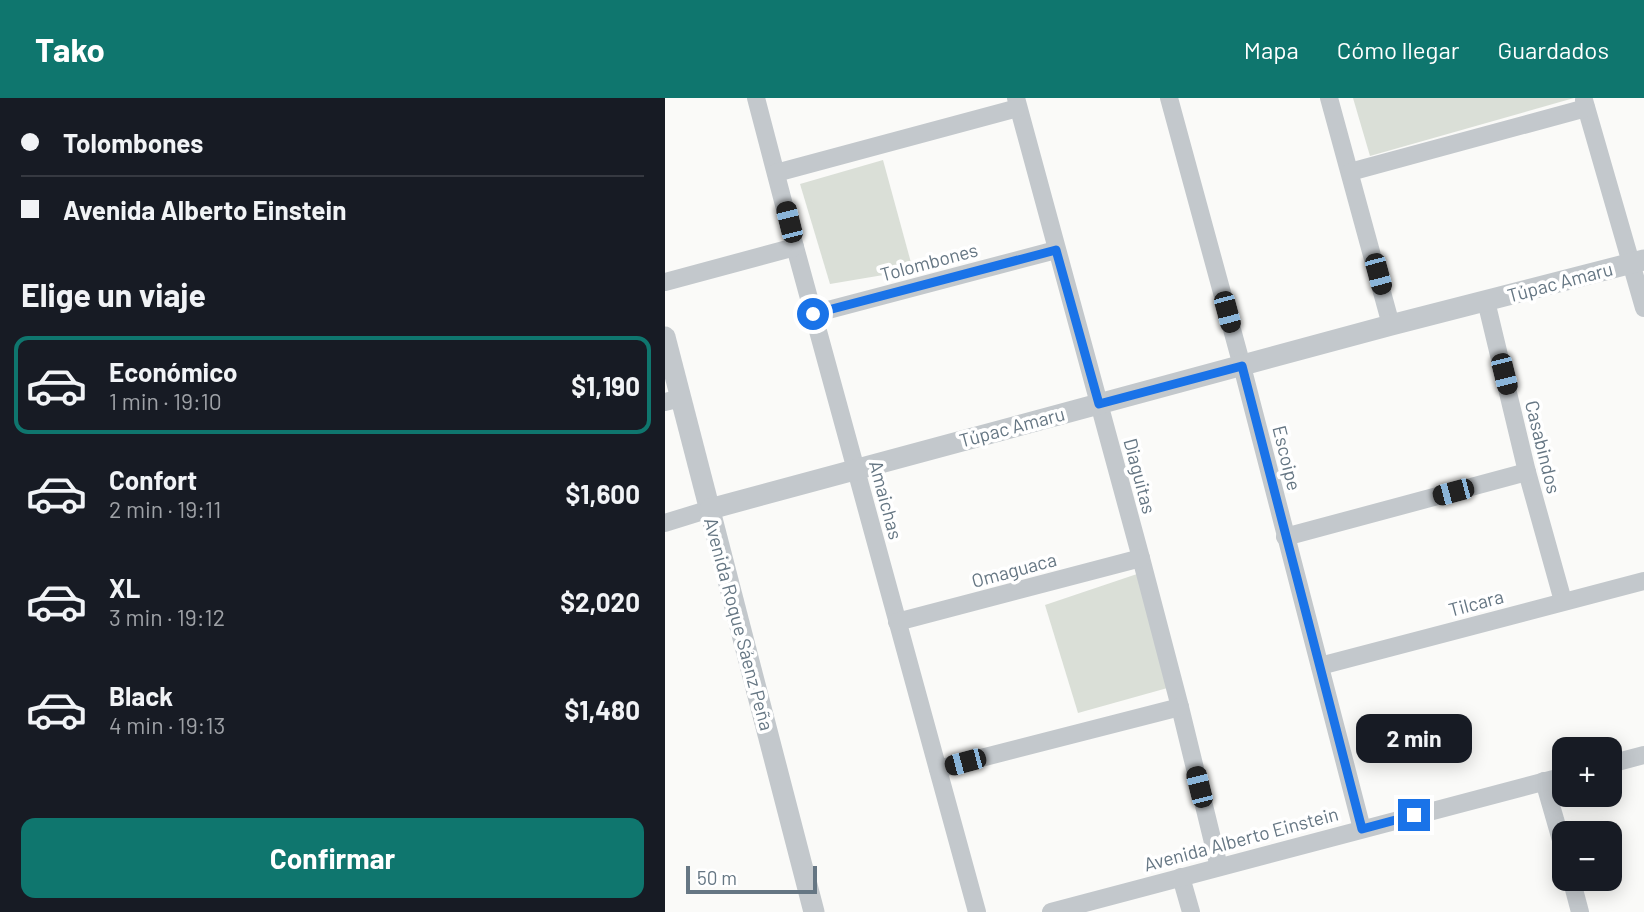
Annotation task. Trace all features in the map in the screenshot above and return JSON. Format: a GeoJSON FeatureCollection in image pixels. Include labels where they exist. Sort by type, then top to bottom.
{"type":"FeatureCollection","features":[{"type":"Feature","properties":{"kind":"street","name":"Amaichas"},"geometry":{"type":"LineString","coordinates":[[756,98],[977,912]]}},
{"type":"Feature","properties":{"kind":"street","name":"Escoipe"},"geometry":{"type":"LineString","coordinates":[[1169,98],[1242,366],[1362,829]]}},
{"type":"Feature","properties":{"kind":"street"},"geometry":{"type":"LineString","coordinates":[[1329,98],[1391,325]]}},
{"type":"Feature","properties":{"kind":"street"},"geometry":{"type":"LineString","coordinates":[[776,173],[1017,103]]}},
{"type":"Feature","properties":{"kind":"street","name":"Diaguitas"},"geometry":{"type":"LineString","coordinates":[[1017,103],[1180,707],[1219,867]]}},
{"type":"Feature","properties":{"kind":"street"},"geometry":{"type":"LineString","coordinates":[[1350,172],[1585,103],[1638,262],[1644,308]]}},
{"type":"Feature","properties":{"kind":"street"},"geometry":{"type":"LineString","coordinates":[[665,282],[795,247]]}},
{"type":"Feature","properties":{"kind":"street","name":"Tolombones"},"geometry":{"type":"LineString","coordinates":[[813,314],[1056,250]]}},
{"type":"Feature","properties":{"kind":"street","name":"Túpac Amaru"},"geometry":{"type":"LineString","coordinates":[[665,523],[1391,325],[1638,262]]}},
{"type":"Feature","properties":{"kind":"street","name":"Casabindos"},"geometry":{"type":"LineString","coordinates":[[1486,301],[1527,472],[1563,601]]}},
{"type":"Feature","properties":{"kind":"street","name":"Avenida Roque Sáenz Peña"},"geometry":{"type":"LineString","coordinates":[[665,337],[673,400],[710,509],[814,912]]}},
{"type":"Feature","properties":{"kind":"street"},"geometry":{"type":"LineString","coordinates":[[1286,537],[1527,472]]}},
{"type":"Feature","properties":{"kind":"street","name":"Omaguaca"},"geometry":{"type":"LineString","coordinates":[[897,622],[1140,558]]}},
{"type":"Feature","properties":{"kind":"street","name":"Tilcara"},"geometry":{"type":"LineString","coordinates":[[1320,666],[1644,581]]}},
{"type":"Feature","properties":{"kind":"street"},"geometry":{"type":"LineString","coordinates":[[938,769],[1180,707]]}},
{"type":"Feature","properties":{"kind":"street"},"geometry":{"type":"LineString","coordinates":[[1622,761],[1644,755]]}},
{"type":"Feature","properties":{"kind":"street","name":"Avenida Alberto Einstein"},"geometry":{"type":"LineString","coordinates":[[1051,912],[1552,779]]}},
{"type":"Feature","properties":{"kind":"street"},"geometry":{"type":"LineString","coordinates":[[1544,781],[1556,821]]}},
{"type":"Feature","properties":{"kind":"street"},"geometry":{"type":"LineString","coordinates":[[1181,877],[1191,912]]}},
{"type":"Feature","properties":{"kind":"street"},"geometry":{"type":"LineString","coordinates":[[1574,891],[1580,912]]}},
{"type":"Feature","properties":{"kind":"shaded area"},"geometry":{"type":"Polygon","coordinates":[[[1353,98],[1574,98],[1370,156],[1353,98]]]}},
{"type":"Feature","properties":{"kind":"shaded area"},"geometry":{"type":"Polygon","coordinates":[[[883,160],[913,270],[830,284],[800,184],[883,160]]]}},
{"type":"Feature","properties":{"kind":"shaded area"},"geometry":{"type":"Polygon","coordinates":[[[1137,574],[1171,687],[1078,713],[1045,605],[1137,574]]]}},
{"type":"Feature","properties":{"kind":"route"},"geometry":{"type":"LineString","coordinates":[[813,314],[1056,250],[1099,404],[1242,366],[1362,829],[1414,815]]}}]}
